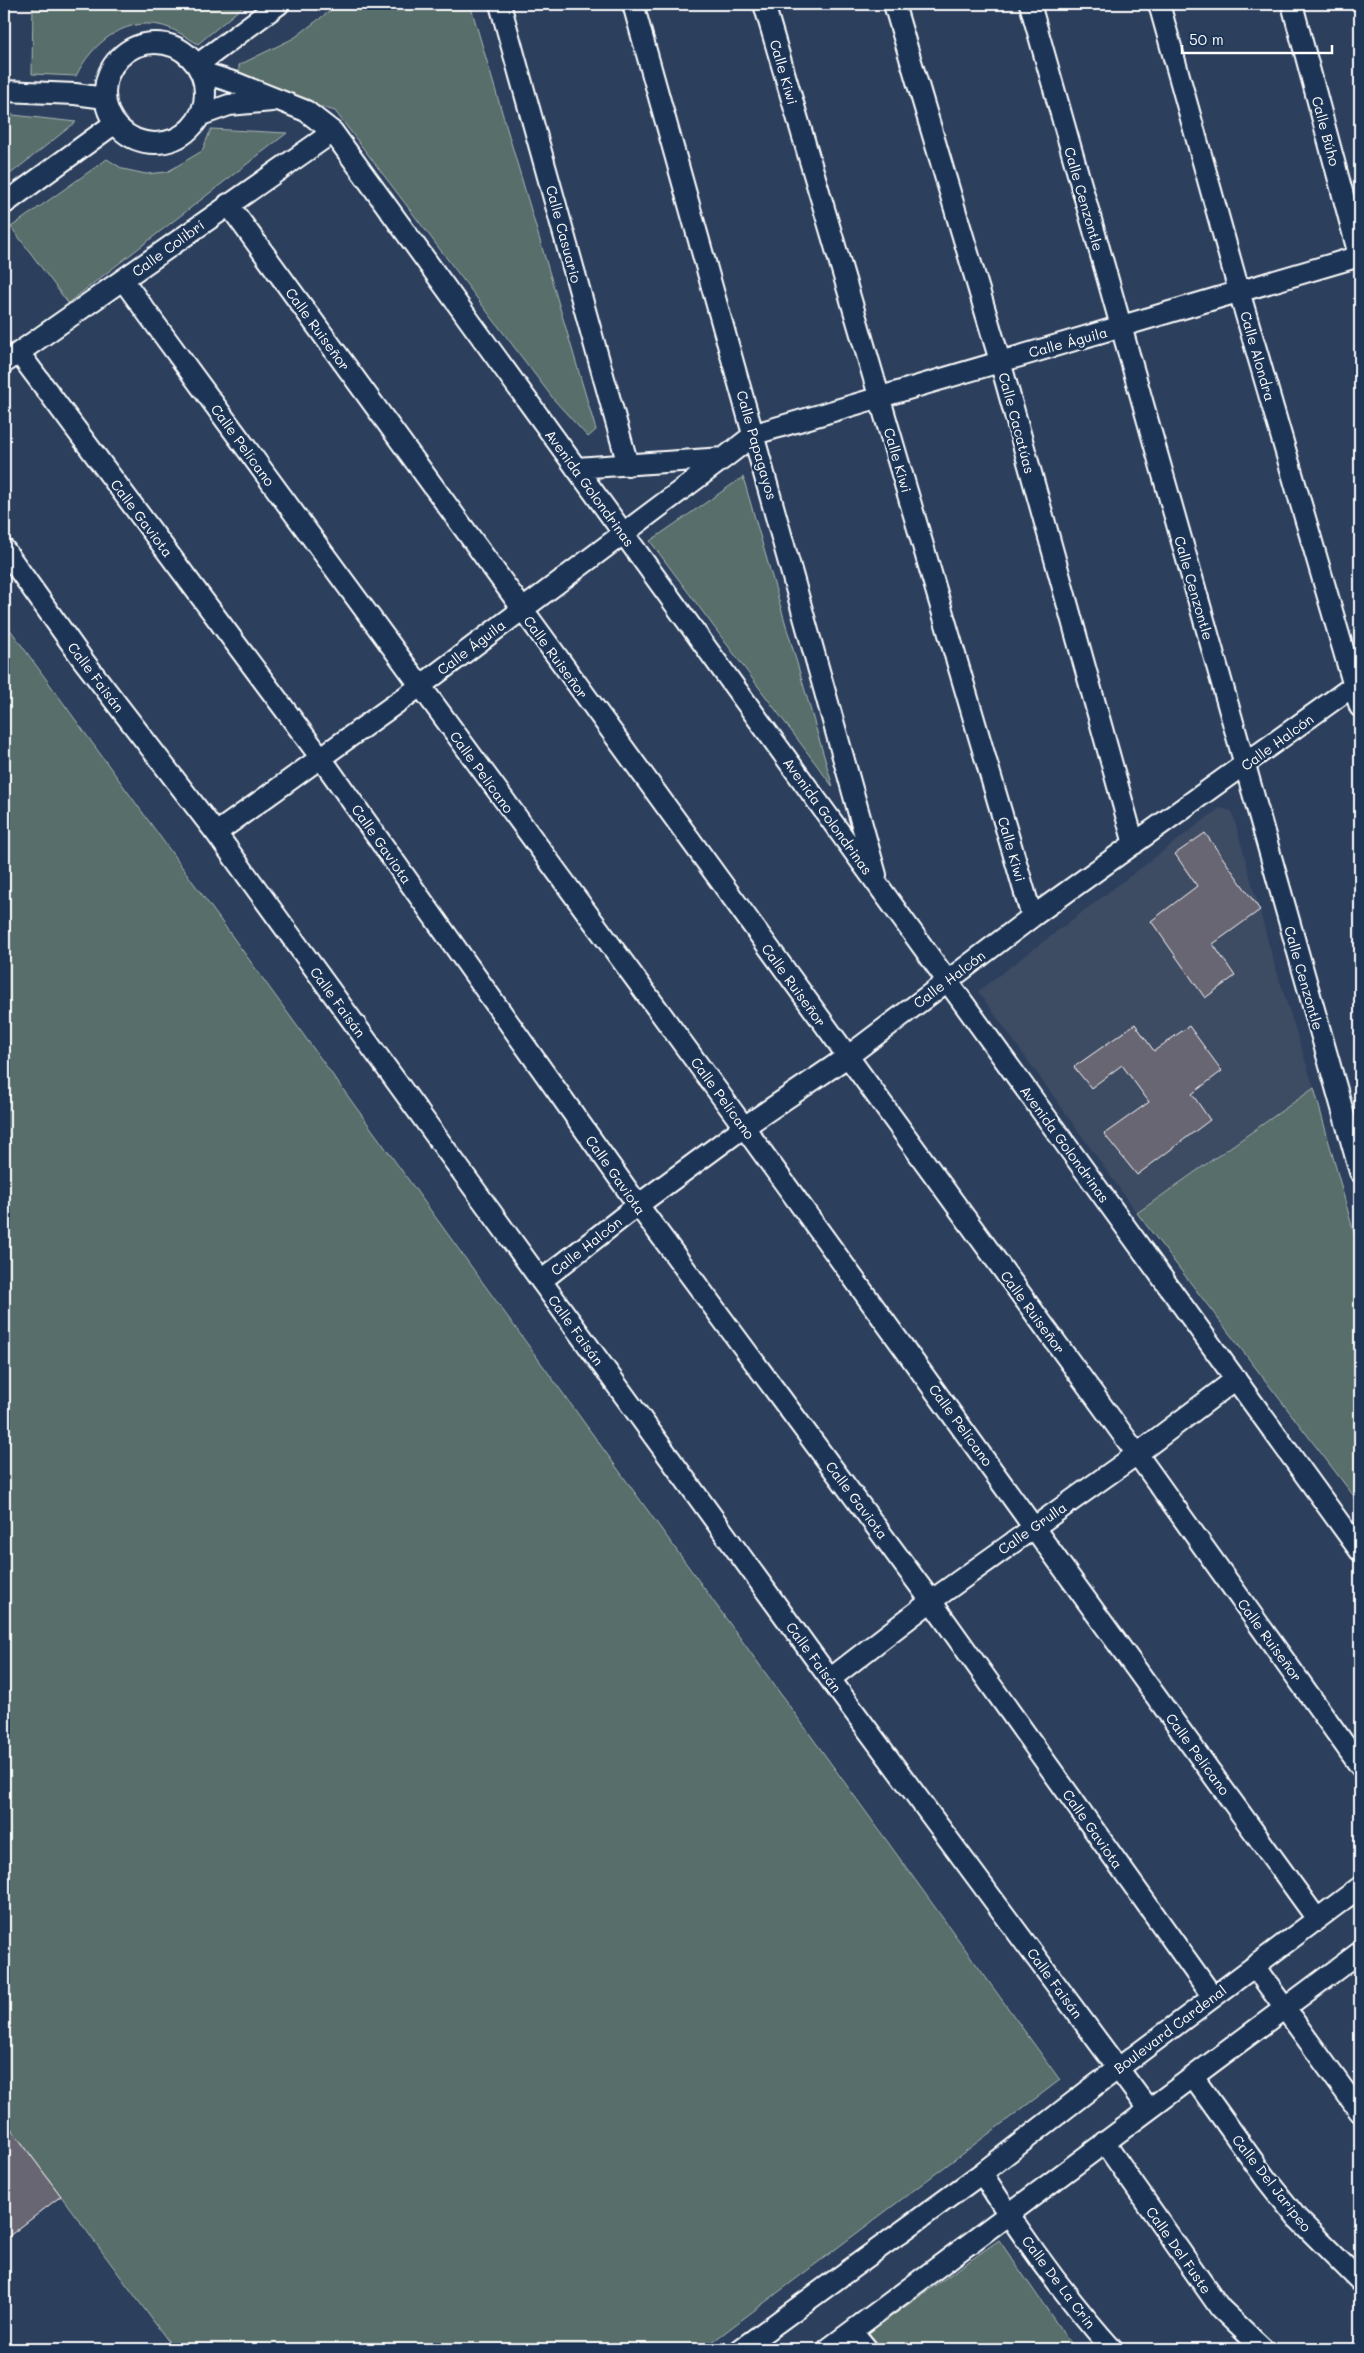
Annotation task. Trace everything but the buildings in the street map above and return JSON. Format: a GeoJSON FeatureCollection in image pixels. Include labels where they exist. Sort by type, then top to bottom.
{"type":"FeatureCollection","features":[{"type":"Feature","properties":{"kind":"street"},"geometry":{"type":"LineString","coordinates":[[199,69],[279,4]]}},
{"type":"Feature","properties":{"kind":"street","name":"Calle Casuario"},"geometry":{"type":"LineString","coordinates":[[500,4],[628,465]]}},
{"type":"Feature","properties":{"kind":"street","name":"Calle Papagayos"},"geometry":{"type":"LineString","coordinates":[[633,4],[755,434],[879,887]]}},
{"type":"Feature","properties":{"kind":"street","name":"Calle Kiwi"},"geometry":{"type":"LineString","coordinates":[[764,4],[1032,917]]}},
{"type":"Feature","properties":{"kind":"street","name":"Calle Cacatúas"},"geometry":{"type":"LineString","coordinates":[[894,4],[1000,360],[1134,844]]}},
{"type":"Feature","properties":{"kind":"street","name":"Calle Cenzontle"},"geometry":{"type":"LineString","coordinates":[[1030,4],[1360,1172]]}},
{"type":"Feature","properties":{"kind":"street","name":"Calle Alondra"},"geometry":{"type":"LineString","coordinates":[[1158,4],[1239,291],[1357,683],[1360,707]]}},
{"type":"Feature","properties":{"kind":"street","name":"Calle Búho"},"geometry":{"type":"LineString","coordinates":[[1292,4],[1360,257]]}},
{"type":"Feature","properties":{"kind":"street"},"geometry":{"type":"LineString","coordinates":[[154,43],[171,45],[185,53],[199,69],[205,86],[205,101],[201,115],[191,129],[177,139],[160,144],[143,142],[127,135],[114,123],[108,111],[105,98],[106,82],[112,66],[123,54],[138,46],[154,43]]}},
{"type":"Feature","properties":{"kind":"street","name":"Avenida Golondrinas"},"geometry":{"type":"LineString","coordinates":[[199,69],[306,111],[333,132],[1360,1551]]}},
{"type":"Feature","properties":{"kind":"street"},"geometry":{"type":"LineString","coordinates":[[4,91],[75,94],[105,98]]}},
{"type":"Feature","properties":{"kind":"street","name":"Avenida Golondrinas"},"geometry":{"type":"LineString","coordinates":[[201,115],[230,105],[278,101]]}},
{"type":"Feature","properties":{"kind":"street"},"geometry":{"type":"LineString","coordinates":[[4,204],[114,123]]}},
{"type":"Feature","properties":{"kind":"street","name":"Calle Colibrí"},"geometry":{"type":"LineString","coordinates":[[11,358],[333,132]]}},
{"type":"Feature","properties":{"kind":"street","name":"Calle Ruiseñor"},"geometry":{"type":"LineString","coordinates":[[228,204],[846,1057],[1137,1454],[1360,1766]]}},
{"type":"Feature","properties":{"kind":"street","name":"Calle Águila"},"geometry":{"type":"LineString","coordinates":[[216,833],[419,687],[755,434],[1000,360],[1120,328],[1239,291],[1360,257]]}},
{"type":"Feature","properties":{"kind":"street","name":"Calle Pelícano"},"geometry":{"type":"LineString","coordinates":[[124,280],[419,687],[744,1127],[1317,1919]]}},
{"type":"Feature","properties":{"kind":"street","name":"Calle Gaviota"},"geometry":{"type":"LineString","coordinates":[[11,358],[321,758],[638,1205],[931,1600],[1213,1997]]}},
{"type":"Feature","properties":{"kind":"street"},"geometry":{"type":"LineString","coordinates":[[576,468],[724,458]]}},
{"type":"Feature","properties":{"kind":"street","name":"Calle Faisán"},"geometry":{"type":"LineString","coordinates":[[4,549],[83,660],[216,833],[830,1679],[1148,2109]]}},
{"type":"Feature","properties":{"kind":"street","name":"Calle Halcón"},"geometry":{"type":"LineString","coordinates":[[541,1281],[638,1205],[744,1127],[846,1057],[1032,917],[1357,683]]}},
{"type":"Feature","properties":{"kind":"street","name":"Calle Grulla"},"geometry":{"type":"LineString","coordinates":[[830,1679],[931,1600],[1137,1454],[1236,1379]]}},
{"type":"Feature","properties":{"kind":"street","name":"Boulevard Cardenal"},"geometry":{"type":"LineString","coordinates":[[741,2349],[982,2173],[1118,2068],[1360,1887]]}},
{"type":"Feature","properties":{"kind":"street"},"geometry":{"type":"LineString","coordinates":[[828,2349],[1360,1952]]}},
{"type":"Feature","properties":{"kind":"street"},"geometry":{"type":"LineString","coordinates":[[1254,1966],[1360,2112]]}},
{"type":"Feature","properties":{"kind":"street","name":"Calle Del Jaripeo"},"geometry":{"type":"LineString","coordinates":[[1193,2077],[1266,2179],[1297,2218],[1360,2281]]}},
{"type":"Feature","properties":{"kind":"street","name":"Calle Del Fuste"},"geometry":{"type":"LineString","coordinates":[[1104,2142],[1220,2308],[1263,2349]]}},
{"type":"Feature","properties":{"kind":"street","name":"Calle De La Crin"},"geometry":{"type":"LineString","coordinates":[[982,2173],[1008,2214],[1075,2307],[1112,2349]]}},
{"type":"Feature","properties":{"kind":"street"},"geometry":{"type":"LineString","coordinates":[[853,2332],[867,2349]]}},
{"type":"Feature","properties":{"kind":"shaded area"},"geometry":{"type":"Polygon","coordinates":[[[1220,808],[1232,811],[1273,959],[1314,1088],[1137,1213],[978,991],[1220,808]]]}},
{"type":"Feature","properties":{"kind":"green space"},"geometry":{"type":"Polygon","coordinates":[[[33,4],[246,4],[198,44],[175,30],[159,25],[145,24],[120,30],[99,44],[82,65],[76,76],[32,74],[33,4]]]}},
{"type":"Feature","properties":{"kind":"green space"},"geometry":{"type":"Polygon","coordinates":[[[339,4],[470,4],[596,430],[588,437],[555,401],[335,111],[293,99],[239,75],[239,65],[294,38],[339,4]]]}},
{"type":"Feature","properties":{"kind":"green space"},"geometry":{"type":"Polygon","coordinates":[[[4,114],[76,122],[4,179],[4,114]]]}},
{"type":"Feature","properties":{"kind":"green space"},"geometry":{"type":"Polygon","coordinates":[[[211,129],[287,133],[68,303],[11,227],[107,159],[123,169],[146,174],[167,172],[202,151],[211,129]]]}},
{"type":"Feature","properties":{"kind":"green space"},"geometry":{"type":"Polygon","coordinates":[[[743,477],[833,787],[650,541],[743,477]]]}},
{"type":"Feature","properties":{"kind":"green space"},"geometry":{"type":"Polygon","coordinates":[[[4,621],[1060,2080],[703,2349],[174,2349],[4,2119],[4,621]]]}},
{"type":"Feature","properties":{"kind":"green space"},"geometry":{"type":"Polygon","coordinates":[[[1314,1088],[1360,1255],[1360,1504],[1137,1213],[1314,1088]]]}},
{"type":"Feature","properties":{"kind":"green space"},"geometry":{"type":"Polygon","coordinates":[[[999,2240],[1066,2337],[1077,2349],[880,2349],[868,2333],[999,2240]]]}}]}
